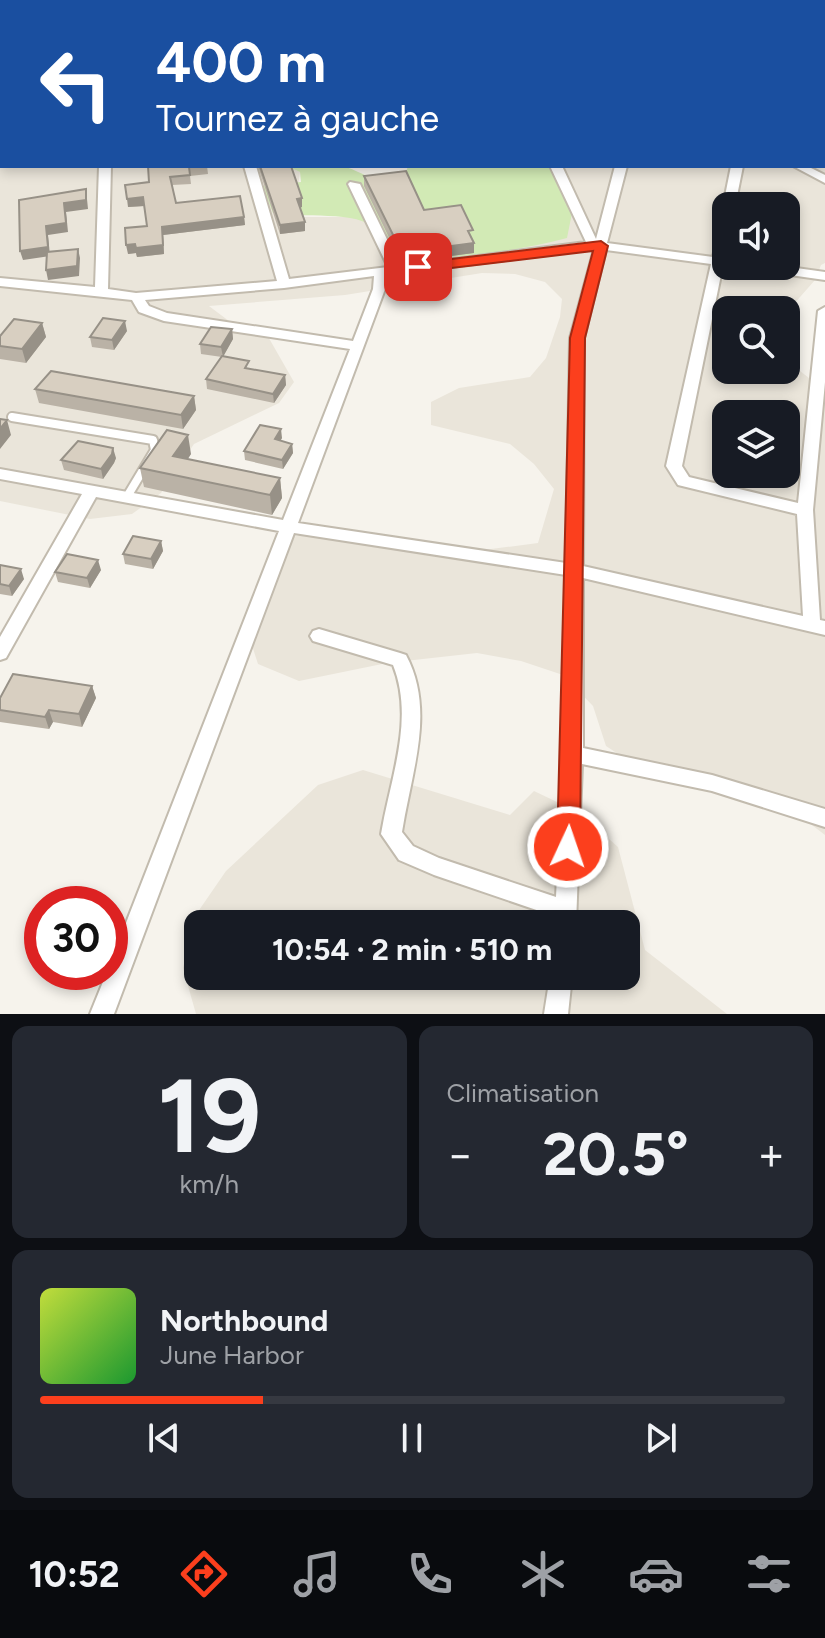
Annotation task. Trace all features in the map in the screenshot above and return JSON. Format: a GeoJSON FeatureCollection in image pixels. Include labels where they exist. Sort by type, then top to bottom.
{"type":"FeatureCollection","features":[{"type":"Feature","properties":{"kind":"street"},"geometry":{"type":"LineString","coordinates":[[101,292],[105,168]]}},
{"type":"Feature","properties":{"kind":"street"},"geometry":{"type":"LineString","coordinates":[[251,168],[284,284]]}},
{"type":"Feature","properties":{"kind":"street"},"geometry":{"type":"LineString","coordinates":[[557,168],[597,245]]}},
{"type":"Feature","properties":{"kind":"street"},"geometry":{"type":"LineString","coordinates":[[565,910],[573,754],[577,338],[597,245],[620,168]]}},
{"type":"Feature","properties":{"kind":"street"},"geometry":{"type":"LineString","coordinates":[[732,192],[737,168]]}},
{"type":"Feature","properties":{"kind":"street"},"geometry":{"type":"LineString","coordinates":[[803,168],[825,180]]}},
{"type":"Feature","properties":{"kind":"street"},"geometry":{"type":"LineString","coordinates":[[102,1014],[290,527],[309,468],[388,271],[354,184]]}},
{"type":"Feature","properties":{"kind":"street"},"geometry":{"type":"LineString","coordinates":[[0,282],[136,297],[284,284],[597,245],[712,260]]}},
{"type":"Feature","properties":{"kind":"street"},"geometry":{"type":"LineString","coordinates":[[800,272],[825,276]]}},
{"type":"Feature","properties":{"kind":"street"},"geometry":{"type":"LineString","coordinates":[[718,280],[674,466],[677,474],[684,481],[805,510]]}},
{"type":"Feature","properties":{"kind":"street"},"geometry":{"type":"LineString","coordinates":[[136,297],[144,309],[164,317],[358,346]]}},
{"type":"Feature","properties":{"kind":"street"},"geometry":{"type":"LineString","coordinates":[[0,474],[290,527],[573,570],[818,627],[805,510],[825,311]]}},
{"type":"Feature","properties":{"kind":"street"},"geometry":{"type":"LineString","coordinates":[[0,653],[93,489]]}},
{"type":"Feature","properties":{"kind":"street"},"geometry":{"type":"LineString","coordinates":[[319,636],[400,660],[411,681],[409,741],[391,834],[406,853],[547,910]]}},
{"type":"Feature","properties":{"kind":"street"},"geometry":{"type":"LineString","coordinates":[[573,754],[712,783],[825,818]]}},
{"type":"Feature","properties":{"kind":"street"},"geometry":{"type":"LineString","coordinates":[[556,1014],[559,990]]}},
{"type":"Feature","properties":{"kind":"lane"},"geometry":{"type":"LineString","coordinates":[[12,417],[153,440],[155,450],[128,495]]}},
{"type":"Feature","properties":{"kind":"shaded area"},"geometry":{"type":"Polygon","coordinates":[[[0,168],[291,168],[300,172],[294,217],[357,217],[375,228],[546,168],[825,168],[825,263],[800,297],[712,296],[712,384],[800,384],[800,371],[809,378],[825,402],[825,835],[804,819],[647,773],[606,746],[593,706],[563,675],[521,661],[477,653],[387,663],[299,681],[258,664],[247,630],[289,538],[329,527],[415,542],[453,554],[538,543],[554,489],[534,464],[510,444],[431,425],[431,402],[459,388],[530,377],[546,358],[560,317],[562,299],[545,282],[515,274],[482,273],[345,295],[209,306],[229,321],[262,326],[294,382],[279,403],[194,444],[161,493],[132,514],[90,519],[0,501],[0,168]]]}},
{"type":"Feature","properties":{"kind":"shaded area"},"geometry":{"type":"Polygon","coordinates":[[[363,770],[510,815],[534,791],[580,813],[618,847],[635,910],[199,910],[226,871],[318,785],[363,770]]]}},
{"type":"Feature","properties":{"kind":"shaded area"},"geometry":{"type":"Polygon","coordinates":[[[640,931],[645,950],[727,1014],[196,1014],[189,990],[640,990],[640,931]]]}},
{"type":"Feature","properties":{"kind":"green space"},"geometry":{"type":"Polygon","coordinates":[[[291,168],[348,168],[381,180],[396,177],[407,168],[553,168],[573,208],[567,238],[480,254],[392,257],[378,233],[368,223],[343,217],[273,213],[262,186],[301,182],[300,172],[291,168]]]}},
{"type":"Feature","properties":{"kind":"building"},"geometry":{"type":"Polygon","coordinates":[[[148,168],[189,168],[190,175],[170,177],[176,203],[240,196],[244,217],[162,227],[163,245],[136,248],[135,244],[126,245],[125,228],[147,226],[143,197],[127,199],[125,185],[149,182],[148,168]]]}},
{"type":"Feature","properties":{"kind":"building"},"geometry":{"type":"Polygon","coordinates":[[[261,168],[292,168],[302,198],[297,199],[305,222],[280,225],[261,168]]]}},
{"type":"Feature","properties":{"kind":"building"},"geometry":{"type":"Polygon","coordinates":[[[406,171],[424,210],[461,205],[473,230],[468,231],[474,243],[444,247],[440,240],[398,245],[364,176],[406,171]]]}},
{"type":"Feature","properties":{"kind":"building"},"geometry":{"type":"Polygon","coordinates":[[[86,189],[86,200],[64,203],[66,223],[46,226],[48,247],[20,251],[19,200],[86,189]]]}},
{"type":"Feature","properties":{"kind":"building"},"geometry":{"type":"Polygon","coordinates":[[[78,249],[77,266],[46,270],[47,252],[78,249]]]}},
{"type":"Feature","properties":{"kind":"building"},"geometry":{"type":"Polygon","coordinates":[[[103,318],[125,321],[112,340],[90,337],[103,318]]]}},
{"type":"Feature","properties":{"kind":"building"},"geometry":{"type":"Polygon","coordinates":[[[14,319],[42,323],[22,349],[0,346],[0,336],[14,319]]]}},
{"type":"Feature","properties":{"kind":"building"},"geometry":{"type":"Polygon","coordinates":[[[211,327],[232,329],[221,347],[200,344],[211,327]]]}},
{"type":"Feature","properties":{"kind":"building"},"geometry":{"type":"Polygon","coordinates":[[[222,356],[249,361],[245,368],[285,375],[273,394],[206,379],[222,356]]]}},
{"type":"Feature","properties":{"kind":"building"},"geometry":{"type":"Polygon","coordinates":[[[51,371],[194,396],[181,415],[35,389],[51,371]]]}},
{"type":"Feature","properties":{"kind":"building"},"geometry":{"type":"Polygon","coordinates":[[[260,425],[281,429],[275,439],[292,444],[282,460],[244,451],[260,425]]]}},
{"type":"Feature","properties":{"kind":"building"},"geometry":{"type":"Polygon","coordinates":[[[167,430],[188,435],[173,456],[280,478],[270,495],[140,468],[167,430]]]}},
{"type":"Feature","properties":{"kind":"building"},"geometry":{"type":"Polygon","coordinates":[[[78,441],[113,448],[112,454],[101,469],[61,460],[78,441]]]}},
{"type":"Feature","properties":{"kind":"building"},"geometry":{"type":"Polygon","coordinates":[[[133,536],[161,541],[151,559],[123,554],[133,536]]]}},
{"type":"Feature","properties":{"kind":"building"},"geometry":{"type":"Polygon","coordinates":[[[67,554],[98,560],[87,578],[55,572],[67,554]]]}},
{"type":"Feature","properties":{"kind":"building"},"geometry":{"type":"Polygon","coordinates":[[[0,565],[21,569],[9,586],[0,584],[0,565]]]}},
{"type":"Feature","properties":{"kind":"building"},"geometry":{"type":"Polygon","coordinates":[[[13,674],[92,686],[79,714],[49,710],[45,717],[0,710],[0,698],[13,674]]]}},
{"type":"Feature","properties":{"kind":"route"},"geometry":{"type":"LineString","coordinates":[[418,267],[601,246],[577,338],[573,754],[568,847]]}}]}
